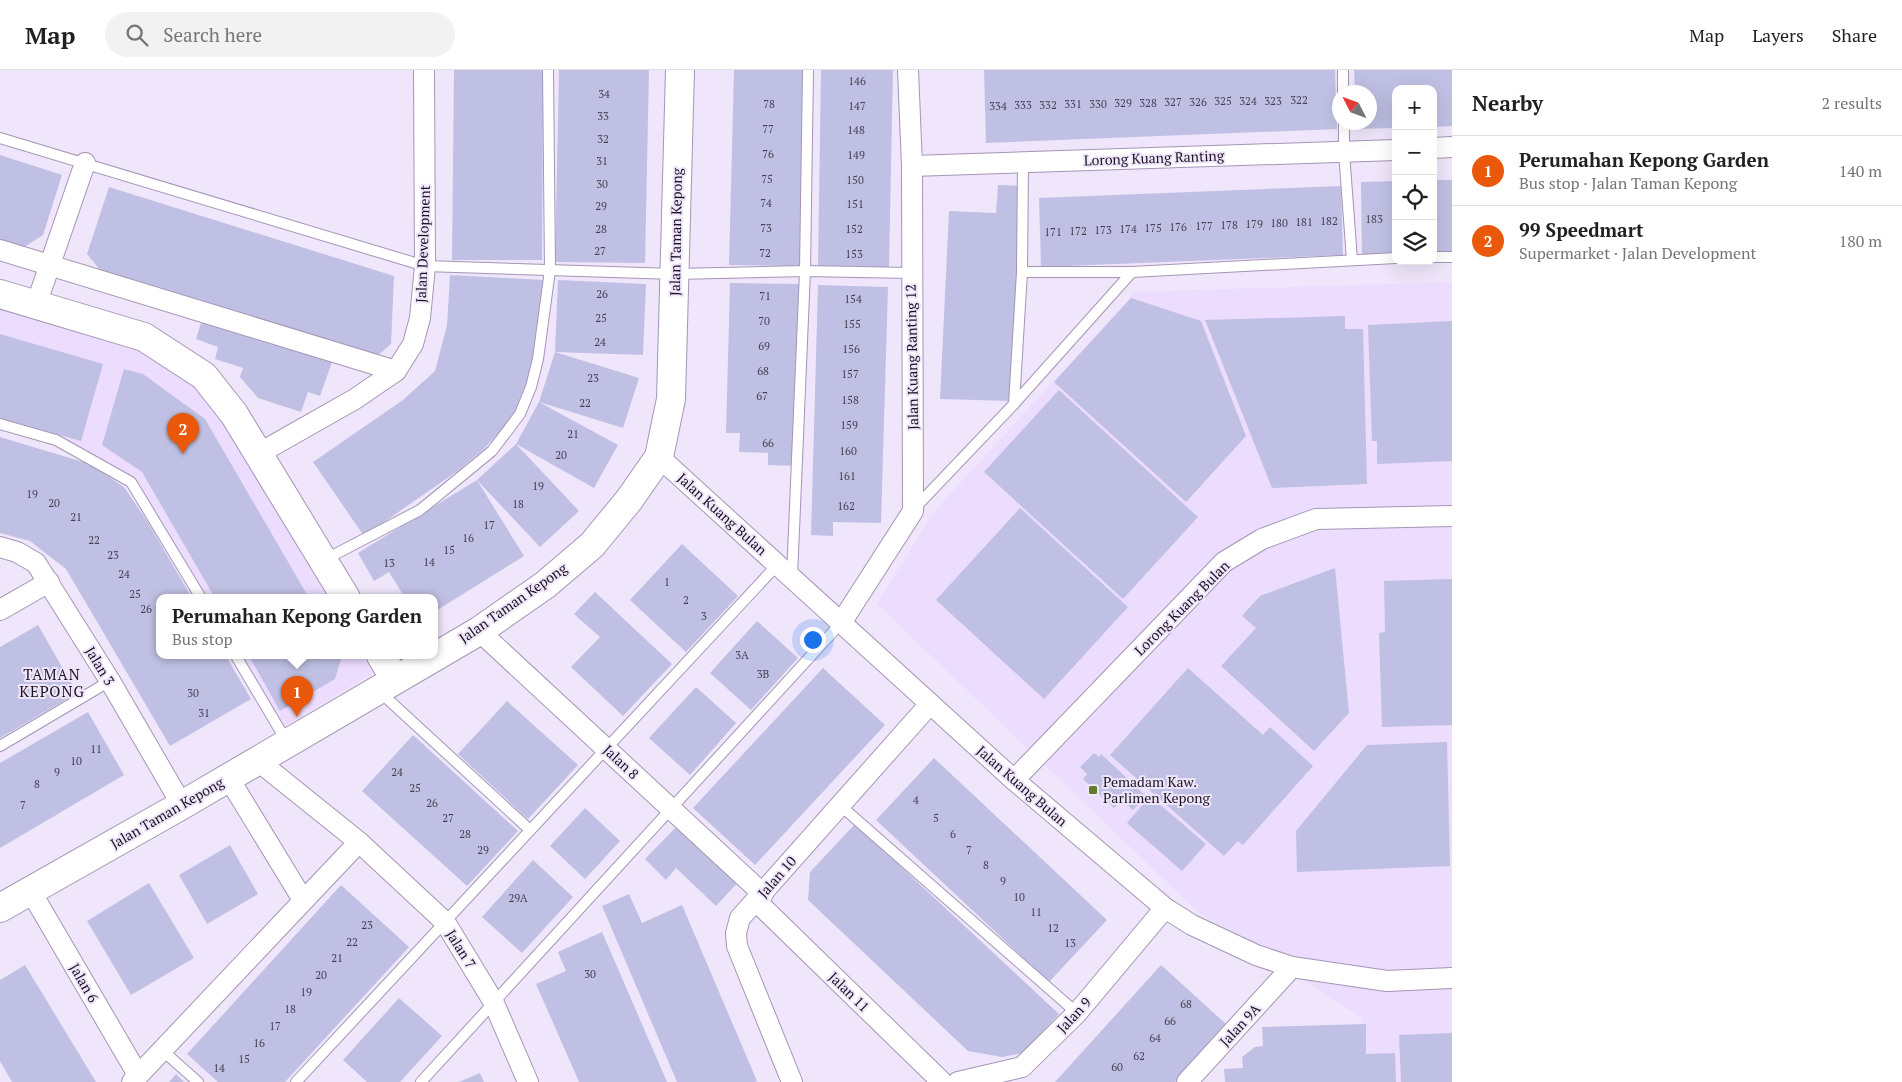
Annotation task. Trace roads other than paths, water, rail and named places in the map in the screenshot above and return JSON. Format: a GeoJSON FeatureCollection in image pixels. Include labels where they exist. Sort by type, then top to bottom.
{"type":"FeatureCollection","features":[{"type":"Feature","properties":{"kind":"street","name":"Jalan Development"},"geometry":{"type":"LineString","coordinates":[[258,454],[355,400],[396,371],[413,344],[420,318],[425,266],[424,70]]}},
{"type":"Feature","properties":{"kind":"street","name":"Jalan Taman Kepong"},"geometry":{"type":"LineString","coordinates":[[438,654],[479,631],[545,584],[592,545],[630,500],[659,457],[671,399],[680,70]]}},
{"type":"Feature","properties":{"kind":"street","name":"Jalan Kuang Ranting 12"},"geometry":{"type":"LineString","coordinates":[[908,70],[912,166],[913,511]]}},
{"type":"Feature","properties":{"kind":"street"},"geometry":{"type":"LineString","coordinates":[[1437,148],[1452,147]]}},
{"type":"Feature","properties":{"kind":"street","name":"Lorong Kuang Ranting"},"geometry":{"type":"LineString","coordinates":[[912,166],[1392,150]]}},
{"type":"Feature","properties":{"kind":"street"},"geometry":{"type":"LineString","coordinates":[[36,305],[85,162]]}},
{"type":"Feature","properties":{"kind":"street"},"geometry":{"type":"LineString","coordinates":[[0,250],[396,371]]}},
{"type":"Feature","properties":{"kind":"street"},"geometry":{"type":"LineString","coordinates":[[0,294],[144,337],[204,376],[234,414],[344,594]]}},
{"type":"Feature","properties":{"kind":"street","name":"Jalan Kuang Bulan"},"geometry":{"type":"LineString","coordinates":[[659,457],[1014,780],[1165,908],[1192,925],[1256,955],[1292,967],[1387,981],[1452,978]]}},
{"type":"Feature","properties":{"kind":"street"},"geometry":{"type":"LineString","coordinates":[[841,623],[913,511]]}},
{"type":"Feature","properties":{"kind":"street","name":"Lorong Kuang Bulan"},"geometry":{"type":"LineString","coordinates":[[1014,780],[1224,562],[1262,539],[1316,519],[1452,516]]}},
{"type":"Feature","properties":{"kind":"street","name":"Jalan 3"},"geometry":{"type":"LineString","coordinates":[[0,547],[18,552],[36,563],[110,681],[182,805]]}},
{"type":"Feature","properties":{"kind":"street"},"geometry":{"type":"LineString","coordinates":[[0,610],[49,582]]}},
{"type":"Feature","properties":{"kind":"street","name":"Jalan 8"},"geometry":{"type":"LineString","coordinates":[[479,631],[671,809],[759,898]]}},
{"type":"Feature","properties":{"kind":"street"},"geometry":{"type":"LineString","coordinates":[[382,659],[386,684]]}},
{"type":"Feature","properties":{"kind":"street","name":"Jalan Taman Kepong"},"geometry":{"type":"LineString","coordinates":[[0,908],[182,805],[430,659]]}},
{"type":"Feature","properties":{"kind":"street","name":"Jalan 10"},"geometry":{"type":"LineString","coordinates":[[792,1082],[737,946],[736,933],[740,918],[930,704]]}},
{"type":"Feature","properties":{"kind":"street","name":"Jalan 7"},"geometry":{"type":"LineString","coordinates":[[257,760],[359,842],[445,922],[494,1001],[528,1082]]}},
{"type":"Feature","properties":{"kind":"street"},"geometry":{"type":"LineString","coordinates":[[228,777],[304,900]]}},
{"type":"Feature","properties":{"kind":"street"},"geometry":{"type":"LineString","coordinates":[[135,1079],[359,842]]}},
{"type":"Feature","properties":{"kind":"street","name":"Jalan 6"},"geometry":{"type":"LineString","coordinates":[[30,890],[135,1079]]}},
{"type":"Feature","properties":{"kind":"street","name":"Jalan 11"},"geometry":{"type":"LineString","coordinates":[[759,898],[942,1082]]}},
{"type":"Feature","properties":{"kind":"street","name":"Jalan 9"},"geometry":{"type":"LineString","coordinates":[[958,1082],[1022,1068],[1077,1013],[1165,908]]}},
{"type":"Feature","properties":{"kind":"street","name":"Jalan 9A"},"geometry":{"type":"LineString","coordinates":[[1187,1082],[1292,967]]}},
{"type":"Feature","properties":{"kind":"lane"},"geometry":{"type":"LineString","coordinates":[[323,560],[420,510],[492,451],[520,414],[531,387],[538,359],[550,270],[548,70]]}},
{"type":"Feature","properties":{"kind":"lane"},"geometry":{"type":"LineString","coordinates":[[296,1082],[606,748],[785,570],[805,271],[808,70]]}},
{"type":"Feature","properties":{"kind":"lane"},"geometry":{"type":"LineString","coordinates":[[1343,70],[1343,85]]}},
{"type":"Feature","properties":{"kind":"lane"},"geometry":{"type":"LineString","coordinates":[[1344,130],[1352,260]]}},
{"type":"Feature","properties":{"kind":"lane"},"geometry":{"type":"LineString","coordinates":[[0,138],[85,162],[425,266],[675,274],[805,271],[911,273]]}},
{"type":"Feature","properties":{"kind":"lane"},"geometry":{"type":"LineString","coordinates":[[1014,404],[1022,272],[1023,162]]}},
{"type":"Feature","properties":{"kind":"lane"},"geometry":{"type":"LineString","coordinates":[[1437,257],[1452,257]]}},
{"type":"Feature","properties":{"kind":"lane"},"geometry":{"type":"LineString","coordinates":[[1022,272],[1132,272],[1392,258]]}},
{"type":"Feature","properties":{"kind":"lane"},"geometry":{"type":"LineString","coordinates":[[913,511],[1014,404],[1132,272]]}},
{"type":"Feature","properties":{"kind":"lane"},"geometry":{"type":"LineString","coordinates":[[0,424],[56,440],[131,482],[199,594]]}},
{"type":"Feature","properties":{"kind":"lane"},"geometry":{"type":"LineString","coordinates":[[421,1082],[841,623]]}},
{"type":"Feature","properties":{"kind":"lane"},"geometry":{"type":"LineString","coordinates":[[238,659],[288,742]]}},
{"type":"Feature","properties":{"kind":"lane"},"geometry":{"type":"LineString","coordinates":[[0,746],[110,681]]}},
{"type":"Feature","properties":{"kind":"lane"},"geometry":{"type":"LineString","coordinates":[[386,684],[530,830]]}},
{"type":"Feature","properties":{"kind":"lane"},"geometry":{"type":"LineString","coordinates":[[841,806],[1077,1013]]}},
{"type":"Feature","properties":{"kind":"lane"},"geometry":{"type":"LineString","coordinates":[[162,1050],[198,1082]]}},
{"type":"Feature","properties":{"kind":"place","name":"99 Speedmart"},"geometry":{"type":"Point","coordinates":[183,454]}},
{"type":"Feature","properties":{"kind":"place","name":"Perumahan Kepong Garden"},"geometry":{"type":"Point","coordinates":[297,717]}},
{"type":"Feature","properties":{"kind":"place","name":"Pemadam Kaw. Parlimen Kepong"},"geometry":{"type":"Point","coordinates":[1093,790]}},
{"type":"Feature","properties":{"kind":"district","name":"TAMAN KEPONG"},"geometry":{"type":"Point","coordinates":[52,684]}}]}
